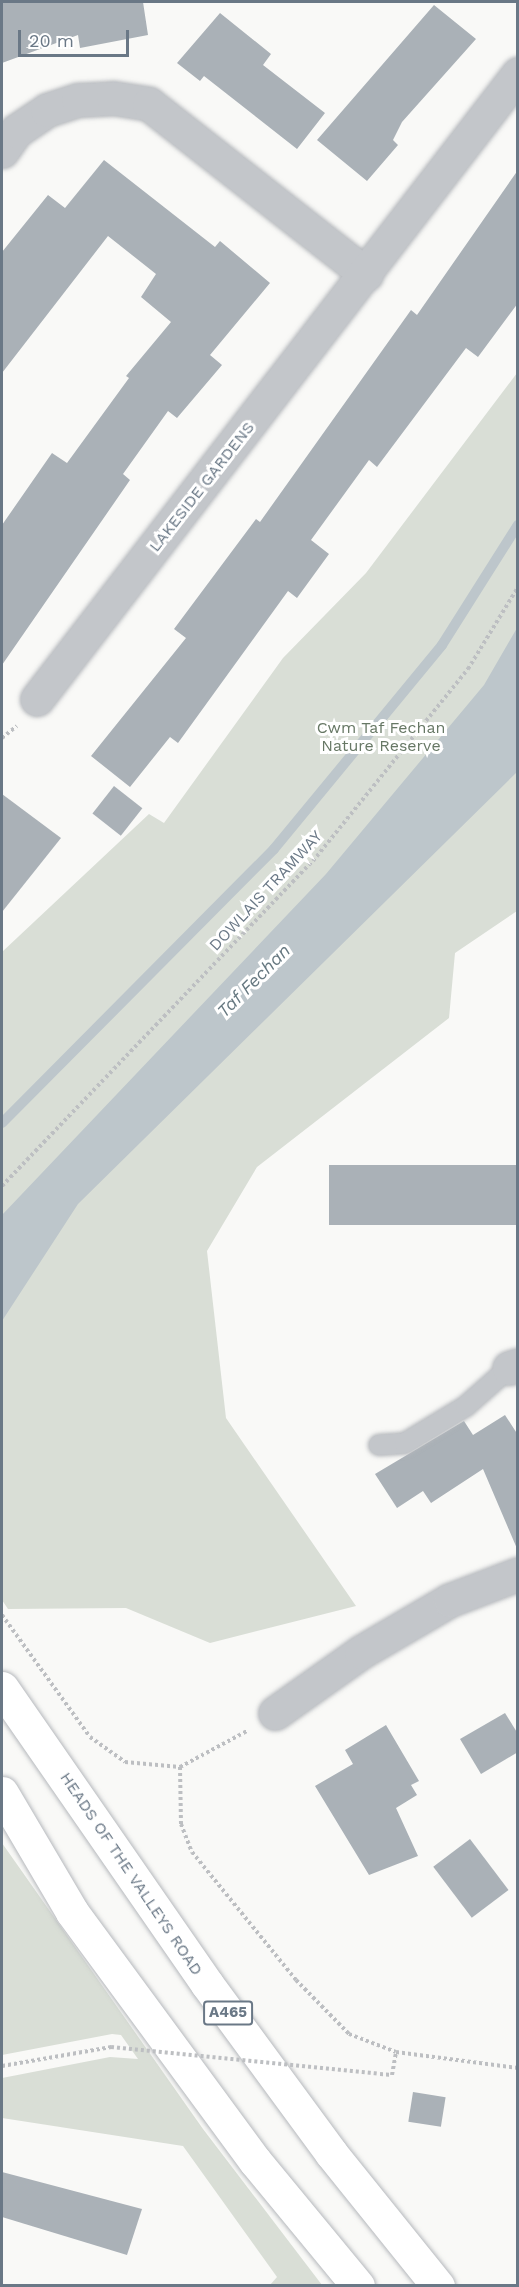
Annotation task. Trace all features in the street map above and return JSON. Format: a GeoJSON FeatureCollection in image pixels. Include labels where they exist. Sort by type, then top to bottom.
{"type":"FeatureCollection","features":[{"type":"Feature","properties":{"kind":"highway","name":"HEADS OF THE VALLEYS ROAD"},"geometry":{"type":"LineString","coordinates":[[2,1688],[213,1994],[331,2153],[438,2286]]}},
{"type":"Feature","properties":{"kind":"highway"},"geometry":{"type":"LineString","coordinates":[[2,1793],[72,1912],[255,2161],[358,2286]]}},
{"type":"Feature","properties":{"kind":"street","name":"LAKESIDE GARDENS"},"geometry":{"type":"LineString","coordinates":[[37,699],[518,74]]}},
{"type":"Feature","properties":{"kind":"street"},"geometry":{"type":"LineString","coordinates":[[2,151],[16,131],[47,110],[78,100],[113,98],[149,104],[366,274]]}},
{"type":"Feature","properties":{"kind":"street"},"geometry":{"type":"LineString","coordinates":[[275,1713],[361,1652],[450,1600],[518,1574]]}},
{"type":"Feature","properties":{"kind":"lane"},"geometry":{"type":"LineString","coordinates":[[379,1445],[405,1443],[465,1406],[513,1367]]}},
{"type":"Feature","properties":{"kind":"path","name":"DOWLAIS TRAMWAY"},"geometry":{"type":"LineString","coordinates":[[2,1186],[313,861],[468,669],[518,587]]}},
{"type":"Feature","properties":{"kind":"path"},"geometry":{"type":"LineString","coordinates":[[2,1615],[90,1737],[125,1762],[180,1767],[275,1713]]}},
{"type":"Feature","properties":{"kind":"path"},"geometry":{"type":"LineString","coordinates":[[180,1767],[181,1824],[192,1852],[296,1980],[349,2034],[396,2052],[518,2068]]}},
{"type":"Feature","properties":{"kind":"path"},"geometry":{"type":"LineString","coordinates":[[2,2066],[111,2047],[392,2075],[396,2052]]}},
{"type":"Feature","properties":{"kind":"green space","name":"Cwm Taf Fechan Nature Reserve"},"geometry":{"type":"Polygon","coordinates":[[[517,373],[517,911],[455,953],[449,1018],[257,1167],[207,1251],[226,1418],[356,1606],[210,1643],[126,1608],[8,1609],[2,1600],[2,952],[149,814],[164,823],[283,658],[366,573],[517,373]]]}},
{"type":"Feature","properties":{"kind":"green space"},"geometry":{"type":"Polygon","coordinates":[[[2,1843],[203,2129],[322,2285],[270,2285],[277,2277],[183,2146],[2,2118],[2,2078],[110,2057],[138,2059],[121,2035],[112,2034],[2,2055],[2,1843]]]}},
{"type":"Feature","properties":{"kind":"water","name":"Taf Fechan"},"geometry":{"type":"Polygon","coordinates":[[[517,628],[517,772],[78,1204],[2,1321],[2,1215],[326,874],[484,685],[517,628]]]}},
{"type":"Feature","properties":{"kind":"building"},"geometry":{"type":"Polygon","coordinates":[[[2,2],[143,2],[148,35],[80,48],[78,35],[2,63],[2,2]]]}},
{"type":"Feature","properties":{"kind":"building"},"geometry":{"type":"Polygon","coordinates":[[[434,5],[476,39],[402,122],[393,140],[398,145],[367,181],[317,140],[434,5]]]}},
{"type":"Feature","properties":{"kind":"building"},"geometry":{"type":"Polygon","coordinates":[[[220,13],[271,54],[263,65],[325,113],[297,149],[204,76],[200,81],[177,63],[220,13]]]}},
{"type":"Feature","properties":{"kind":"building"},"geometry":{"type":"Polygon","coordinates":[[[104,160],[215,247],[220,241],[270,283],[210,355],[222,365],[177,418],[168,411],[123,474],[130,480],[2,665],[2,525],[52,453],[67,463],[129,378],[126,376],[171,322],[141,297],[156,274],[108,236],[2,373],[2,252],[48,195],[65,208],[104,160]]]}},
{"type":"Feature","properties":{"kind":"building"},"geometry":{"type":"Polygon","coordinates":[[[518,170],[518,303],[478,357],[466,348],[377,467],[369,460],[311,540],[329,554],[297,598],[288,591],[178,743],[170,737],[130,787],[91,756],[186,638],[174,629],[256,519],[260,522],[411,310],[417,315],[518,170]]]}},
{"type":"Feature","properties":{"kind":"building"},"geometry":{"type":"Polygon","coordinates":[[[114,786],[142,808],[121,836],[92,814],[114,786]]]}},
{"type":"Feature","properties":{"kind":"building"},"geometry":{"type":"Polygon","coordinates":[[[2,794],[61,838],[2,912],[2,794]]]}},
{"type":"Feature","properties":{"kind":"building"},"geometry":{"type":"Polygon","coordinates":[[[329,1165],[518,1165],[518,1225],[329,1225],[329,1165]]]}},
{"type":"Feature","properties":{"kind":"building"},"geometry":{"type":"Polygon","coordinates":[[[505,1415],[518,1435],[518,1551],[483,1469],[431,1503],[423,1491],[397,1508],[375,1474],[464,1421],[473,1435],[505,1415]]]}},
{"type":"Feature","properties":{"kind":"building"},"geometry":{"type":"Polygon","coordinates":[[[505,1713],[518,1734],[518,1752],[481,1774],[460,1739],[505,1713]]]}},
{"type":"Feature","properties":{"kind":"building"},"geometry":{"type":"Polygon","coordinates":[[[386,1725],[419,1781],[411,1785],[417,1795],[396,1808],[418,1856],[369,1875],[315,1786],[353,1764],[345,1750],[386,1725]]]}},
{"type":"Feature","properties":{"kind":"building"},"geometry":{"type":"Polygon","coordinates":[[[470,1839],[509,1890],[472,1918],[433,1867],[470,1839]]]}},
{"type":"Feature","properties":{"kind":"building"},"geometry":{"type":"Polygon","coordinates":[[[413,2092],[446,2097],[441,2127],[408,2122],[413,2092]]]}},
{"type":"Feature","properties":{"kind":"building"},"geometry":{"type":"Polygon","coordinates":[[[2,2172],[142,2209],[127,2255],[2,2217],[2,2172]]]}},
{"type":"Feature","properties":{"kind":"waterway"},"geometry":{"type":"LineString","coordinates":[[2,1123],[274,849],[442,645],[518,525]]}}]}
